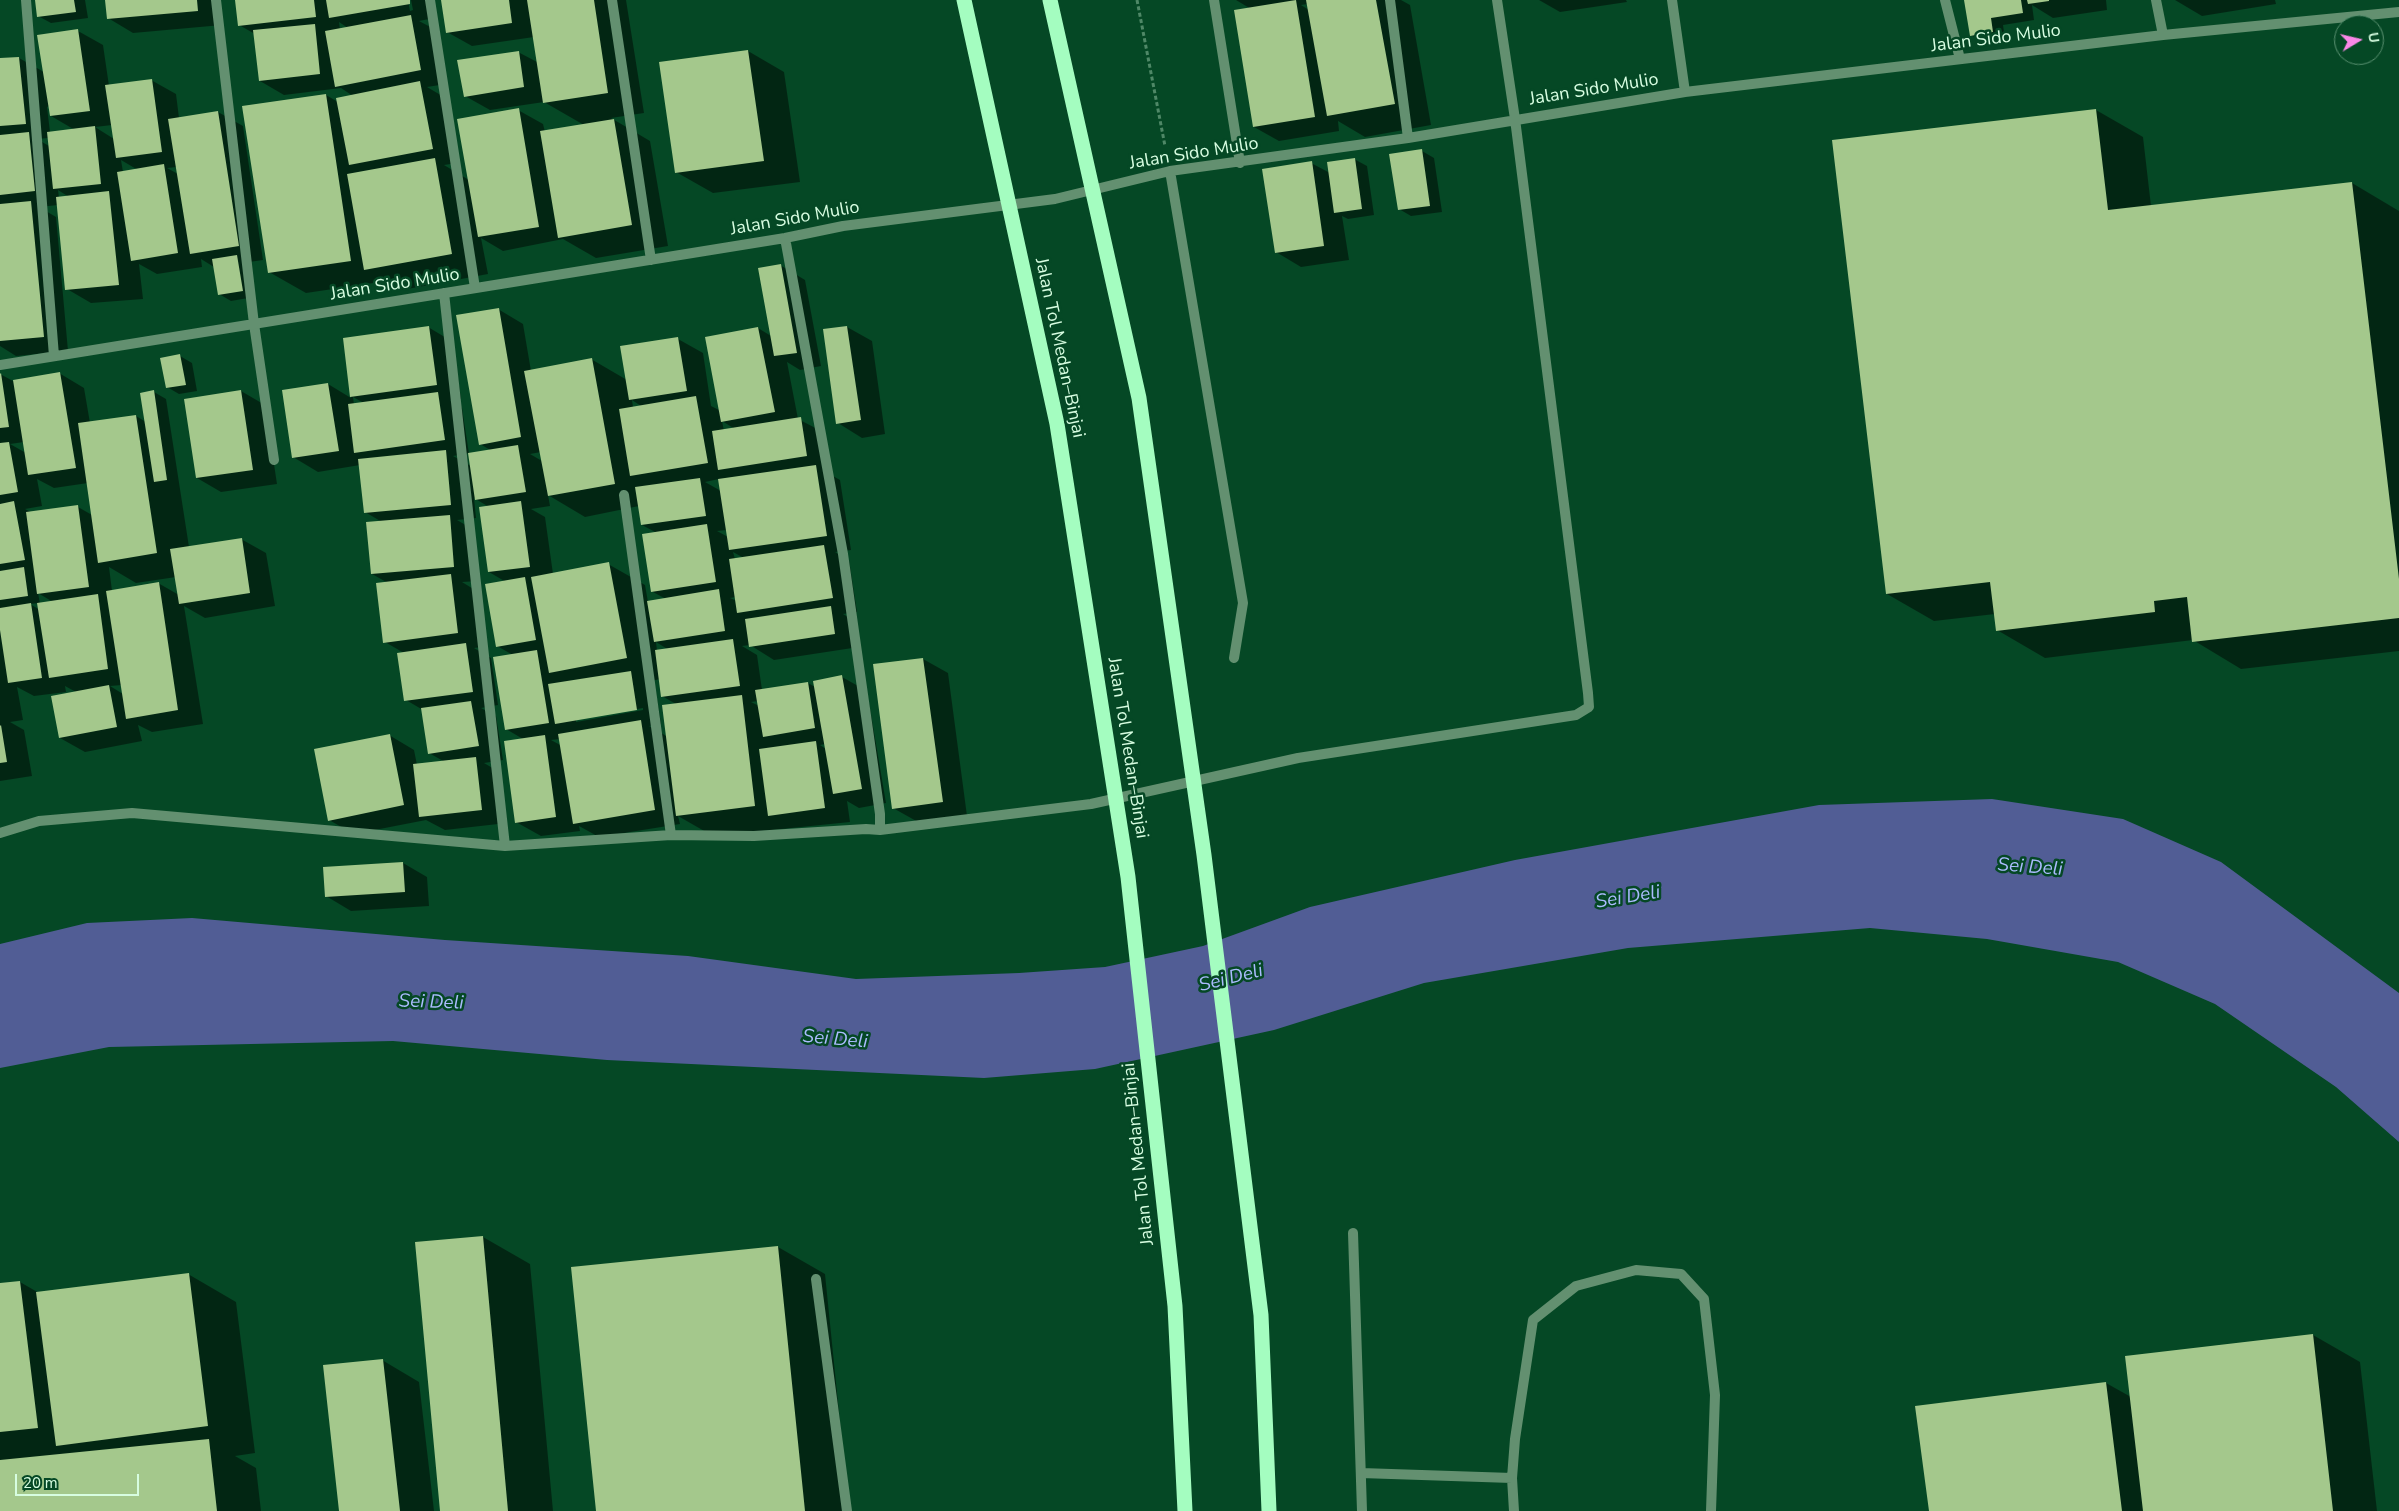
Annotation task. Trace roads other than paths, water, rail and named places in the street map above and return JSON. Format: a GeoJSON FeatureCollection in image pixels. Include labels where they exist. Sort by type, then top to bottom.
{"type":"FeatureCollection","features":[{"type":"Feature","properties":{"kind":"highway","name":"Jalan Tol Medan–Binjai"},"geometry":{"type":"LineString","coordinates":[[964,0],[1057,424],[1128,877],[1175,1306],[1185,1511]]}},
{"type":"Feature","properties":{"kind":"highway"},"geometry":{"type":"LineString","coordinates":[[1050,0],[1139,398],[1204,855],[1261,1314],[1269,1511]]}},
{"type":"Feature","properties":{"kind":"street"},"geometry":{"type":"LineString","coordinates":[[26,0],[54,356]]}},
{"type":"Feature","properties":{"kind":"street"},"geometry":{"type":"LineString","coordinates":[[216,0],[254,324],[274,460]]}},
{"type":"Feature","properties":{"kind":"street"},"geometry":{"type":"LineString","coordinates":[[430,0],[475,288]]}},
{"type":"Feature","properties":{"kind":"street"},"geometry":{"type":"LineString","coordinates":[[612,0],[651,260]]}},
{"type":"Feature","properties":{"kind":"street"},"geometry":{"type":"LineString","coordinates":[[1214,0],[1240,163]]}},
{"type":"Feature","properties":{"kind":"street"},"geometry":{"type":"LineString","coordinates":[[1390,0],[1408,138]]}},
{"type":"Feature","properties":{"kind":"street"},"geometry":{"type":"LineString","coordinates":[[0,833],[39,821],[132,813],[506,846],[671,835],[754,836],[866,829],[880,830],[1091,804],[1275,763],[1576,715],[1589,707],[1515,119],[1497,0]]}},
{"type":"Feature","properties":{"kind":"street"},"geometry":{"type":"LineString","coordinates":[[1672,0],[1685,92]]}},
{"type":"Feature","properties":{"kind":"street"},"geometry":{"type":"LineString","coordinates":[[1945,0],[1960,59]]}},
{"type":"Feature","properties":{"kind":"street"},"geometry":{"type":"LineString","coordinates":[[2156,0],[2163,36]]}},
{"type":"Feature","properties":{"kind":"street","name":"Jalan Sido Mulio"},"geometry":{"type":"LineString","coordinates":[[0,365],[785,238],[842,226],[970,208],[1055,199],[1170,171],[1240,163],[1408,138],[1685,92],[2163,36],[2399,12]]}},
{"type":"Feature","properties":{"kind":"street"},"geometry":{"type":"LineString","coordinates":[[1170,171],[1242,603],[1234,658]]}},
{"type":"Feature","properties":{"kind":"street"},"geometry":{"type":"LineString","coordinates":[[785,238],[843,554],[880,814],[880,830]]}},
{"type":"Feature","properties":{"kind":"street"},"geometry":{"type":"LineString","coordinates":[[444,293],[506,846]]}},
{"type":"Feature","properties":{"kind":"street"},"geometry":{"type":"LineString","coordinates":[[624,495],[671,835]]}},
{"type":"Feature","properties":{"kind":"street"},"geometry":{"type":"LineString","coordinates":[[1353,1232],[1362,1511]]}},
{"type":"Feature","properties":{"kind":"street"},"geometry":{"type":"LineString","coordinates":[[1514,1511],[1512,1478],[1515,1439],[1533,1320],[1576,1286],[1636,1270],[1682,1274],[1704,1299],[1714,1395],[1711,1511]]}},
{"type":"Feature","properties":{"kind":"street"},"geometry":{"type":"LineString","coordinates":[[816,1279],[847,1511]]}},
{"type":"Feature","properties":{"kind":"street"},"geometry":{"type":"LineString","coordinates":[[1361,1472],[1512,1478]]}},
{"type":"Feature","properties":{"kind":"water","name":"Sei Deli"},"geometry":{"type":"Polygon","coordinates":[[[1992,799],[2123,819],[2221,862],[2399,993],[2399,1142],[2336,1087],[2215,1004],[2118,962],[1987,939],[1870,928],[1628,948],[1424,983],[1274,1030],[1095,1069],[984,1078],[607,1060],[393,1041],[109,1047],[0,1068],[0,944],[87,923],[192,918],[445,940],[688,956],[856,979],[1019,973],[1105,967],[1203,946],[1310,907],[1515,860],[1819,805],[1992,799]]]}}]}
